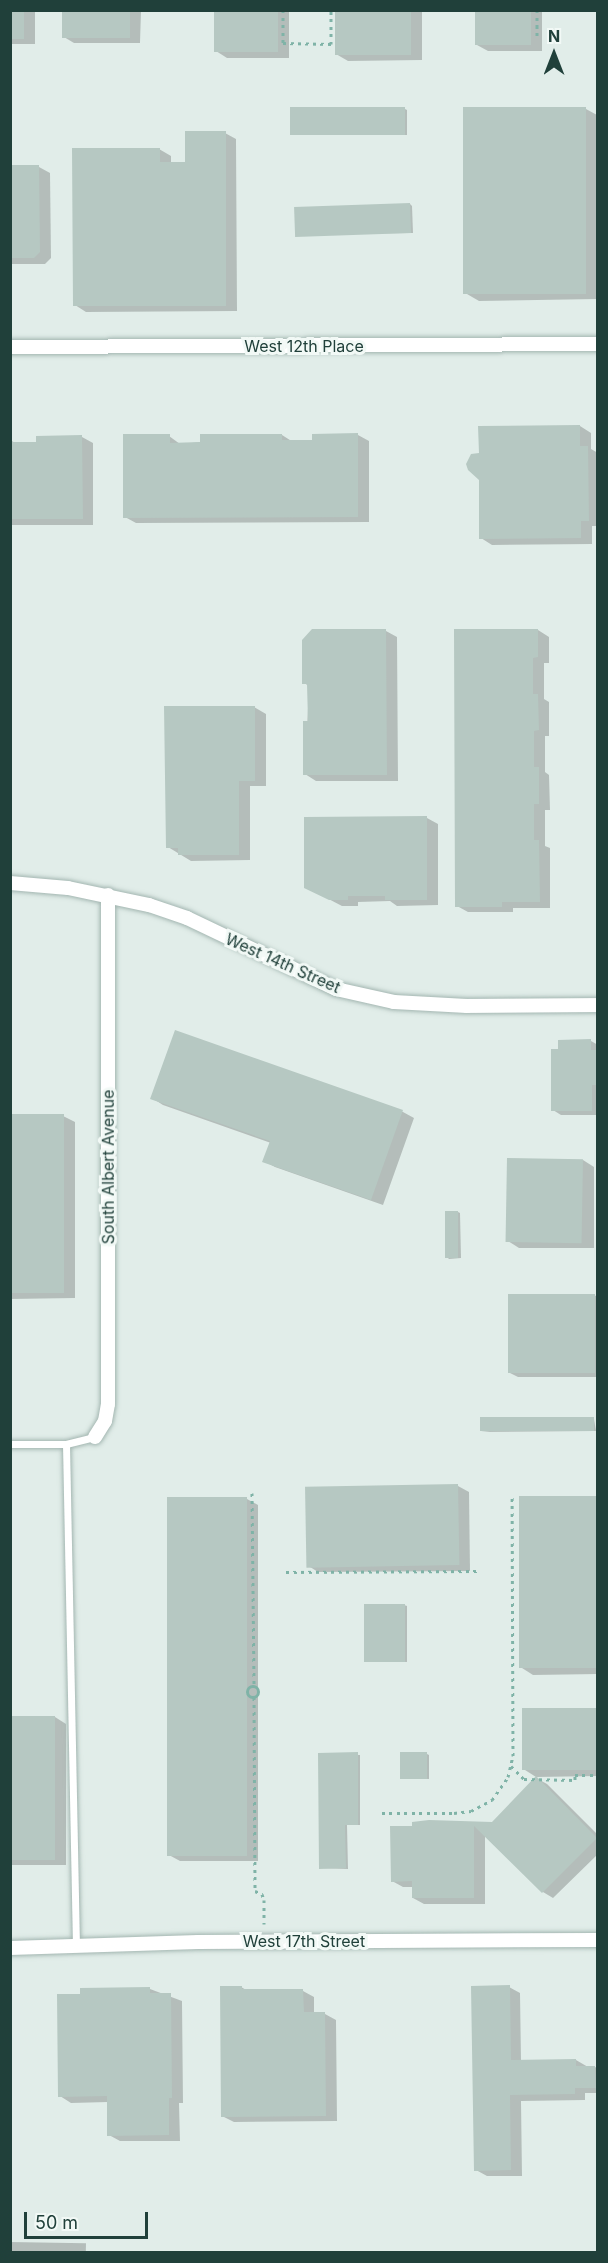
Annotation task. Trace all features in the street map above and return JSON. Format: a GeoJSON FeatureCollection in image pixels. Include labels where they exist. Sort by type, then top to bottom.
{"type":"FeatureCollection","features":[{"type":"Feature","properties":{"kind":"street","name":"West 12th Place"},"geometry":{"type":"LineString","coordinates":[[10,347],[597,344]]}},
{"type":"Feature","properties":{"kind":"street","name":"West 14th Street"},"geometry":{"type":"LineString","coordinates":[[10,883],[68,888],[148,905],[187,918],[336,989],[417,1005],[597,1005]]}},
{"type":"Feature","properties":{"kind":"street","name":"South Albert Avenue"},"geometry":{"type":"LineString","coordinates":[[95,1437],[105,1421],[108,1404],[108,895]]}},
{"type":"Feature","properties":{"kind":"street","name":"West 17th Street"},"geometry":{"type":"LineString","coordinates":[[10,1948],[198,1942],[597,1940]]}},
{"type":"Feature","properties":{"kind":"lane"},"geometry":{"type":"LineString","coordinates":[[10,1444],[66,1443],[95,1437]]}},
{"type":"Feature","properties":{"kind":"lane"},"geometry":{"type":"LineString","coordinates":[[66,1443],[76,1947]]}},
{"type":"Feature","properties":{"kind":"path"},"geometry":{"type":"LineString","coordinates":[[283,10],[283,43],[331,44],[331,10]]}},
{"type":"Feature","properties":{"kind":"path"},"geometry":{"type":"LineString","coordinates":[[537,10],[537,37]]}},
{"type":"Feature","properties":{"kind":"path"},"geometry":{"type":"LineString","coordinates":[[252,1493],[254,1686],[259,1692],[254,1697],[255,1891],[262,1894],[264,1900],[264,1924]]}},
{"type":"Feature","properties":{"kind":"path"},"geometry":{"type":"LineString","coordinates":[[382,1813],[454,1813],[476,1809],[492,1800],[502,1788],[511,1766],[512,1494]]}},
{"type":"Feature","properties":{"kind":"path"},"geometry":{"type":"LineString","coordinates":[[286,1572],[478,1571]]}},
{"type":"Feature","properties":{"kind":"path"},"geometry":{"type":"LineString","coordinates":[[254,1686],[248,1692],[254,1697]]}},
{"type":"Feature","properties":{"kind":"path"},"geometry":{"type":"LineString","coordinates":[[511,1766],[524,1779],[575,1780],[575,1775],[597,1774]]}},
{"type":"Feature","properties":{"kind":"building"},"geometry":{"type":"Polygon","coordinates":[[[10,10],[24,10],[24,39],[10,39],[10,10]]]}},
{"type":"Feature","properties":{"kind":"building"},"geometry":{"type":"Polygon","coordinates":[[[62,10],[130,10],[130,38],[62,38],[62,10]]]}},
{"type":"Feature","properties":{"kind":"building"},"geometry":{"type":"Polygon","coordinates":[[[214,10],[278,10],[278,52],[214,52],[214,10]]]}},
{"type":"Feature","properties":{"kind":"building"},"geometry":{"type":"Polygon","coordinates":[[[335,10],[411,10],[411,55],[335,55],[335,10]]]}},
{"type":"Feature","properties":{"kind":"building"},"geometry":{"type":"Polygon","coordinates":[[[475,10],[531,10],[531,45],[475,45],[475,10]]]}},
{"type":"Feature","properties":{"kind":"building"},"geometry":{"type":"Polygon","coordinates":[[[290,107],[405,107],[405,135],[290,135],[290,107]]]}},
{"type":"Feature","properties":{"kind":"building"},"geometry":{"type":"Polygon","coordinates":[[[463,107],[586,107],[586,294],[463,294],[463,107]]]}},
{"type":"Feature","properties":{"kind":"building"},"geometry":{"type":"Polygon","coordinates":[[[185,131],[226,131],[226,306],[73,306],[72,148],[160,148],[160,162],[185,162],[185,131]]]}},
{"type":"Feature","properties":{"kind":"building"},"geometry":{"type":"Polygon","coordinates":[[[10,165],[39,165],[40,252],[34,258],[10,258],[10,165]]]}},
{"type":"Feature","properties":{"kind":"building"},"geometry":{"type":"Polygon","coordinates":[[[410,203],[411,233],[295,237],[294,207],[410,203]]]}},
{"type":"Feature","properties":{"kind":"building"},"geometry":{"type":"Polygon","coordinates":[[[580,425],[580,446],[588,446],[589,521],[581,521],[581,538],[479,539],[479,480],[468,470],[466,464],[471,454],[479,453],[478,426],[580,425]]]}},
{"type":"Feature","properties":{"kind":"building"},"geometry":{"type":"Polygon","coordinates":[[[358,433],[358,517],[123,518],[123,434],[170,434],[170,443],[200,442],[200,434],[282,434],[282,440],[312,440],[312,434],[358,433]]]}},
{"type":"Feature","properties":{"kind":"building"},"geometry":{"type":"Polygon","coordinates":[[[82,435],[83,519],[10,519],[10,442],[36,442],[36,436],[82,435]]]}},
{"type":"Feature","properties":{"kind":"building"},"geometry":{"type":"Polygon","coordinates":[[[312,629],[386,629],[387,775],[303,775],[303,721],[308,721],[307,684],[302,684],[302,640],[312,629]]]}},
{"type":"Feature","properties":{"kind":"building"},"geometry":{"type":"Polygon","coordinates":[[[454,629],[538,629],[538,657],[533,658],[533,694],[538,694],[539,730],[534,731],[534,767],[539,767],[539,804],[534,804],[534,840],[539,840],[540,902],[502,902],[502,907],[455,907],[454,629]]]}},
{"type":"Feature","properties":{"kind":"building"},"geometry":{"type":"Polygon","coordinates":[[[164,706],[255,706],[255,781],[239,781],[239,855],[178,855],[178,848],[166,848],[164,706]]]}},
{"type":"Feature","properties":{"kind":"building"},"geometry":{"type":"Polygon","coordinates":[[[427,816],[427,900],[385,900],[385,896],[348,896],[348,900],[329,900],[304,888],[304,817],[427,816]]]}},
{"type":"Feature","properties":{"kind":"building"},"geometry":{"type":"Polygon","coordinates":[[[175,1030],[403,1110],[371,1200],[262,1162],[270,1141],[150,1099],[175,1030]]]}},
{"type":"Feature","properties":{"kind":"building"},"geometry":{"type":"Polygon","coordinates":[[[591,1039],[591,1050],[597,1050],[597,1085],[592,1085],[592,1111],[551,1111],[551,1049],[558,1049],[558,1040],[591,1039]]]}},
{"type":"Feature","properties":{"kind":"building"},"geometry":{"type":"Polygon","coordinates":[[[10,1114],[64,1114],[64,1293],[10,1293],[10,1114]]]}},
{"type":"Feature","properties":{"kind":"building"},"geometry":{"type":"Polygon","coordinates":[[[507,1158],[583,1159],[582,1243],[506,1242],[507,1158]]]}},
{"type":"Feature","properties":{"kind":"building"},"geometry":{"type":"Polygon","coordinates":[[[445,1211],[458,1211],[458,1258],[445,1258],[445,1211]]]}},
{"type":"Feature","properties":{"kind":"building"},"geometry":{"type":"Polygon","coordinates":[[[508,1294],[595,1294],[595,1373],[508,1373],[508,1294]]]}},
{"type":"Feature","properties":{"kind":"building"},"geometry":{"type":"Polygon","coordinates":[[[480,1417],[594,1417],[594,1431],[480,1431],[480,1417]]]}},
{"type":"Feature","properties":{"kind":"building"},"geometry":{"type":"Polygon","coordinates":[[[458,1484],[459,1565],[306,1568],[305,1487],[458,1484]]]}},
{"type":"Feature","properties":{"kind":"building"},"geometry":{"type":"Polygon","coordinates":[[[519,1496],[596,1496],[596,1668],[519,1668],[519,1496]]]}},
{"type":"Feature","properties":{"kind":"building"},"geometry":{"type":"Polygon","coordinates":[[[167,1497],[247,1497],[247,1856],[167,1856],[167,1497]]]}},
{"type":"Feature","properties":{"kind":"building"},"geometry":{"type":"Polygon","coordinates":[[[364,1604],[405,1604],[405,1662],[364,1662],[364,1604]]]}},
{"type":"Feature","properties":{"kind":"building"},"geometry":{"type":"Polygon","coordinates":[[[522,1708],[597,1708],[597,1770],[522,1770],[522,1708]]]}},
{"type":"Feature","properties":{"kind":"building"},"geometry":{"type":"Polygon","coordinates":[[[10,1716],[55,1716],[55,1860],[10,1860],[10,1716]]]}},
{"type":"Feature","properties":{"kind":"building"},"geometry":{"type":"Polygon","coordinates":[[[358,1752],[358,1825],[345,1825],[346,1868],[319,1869],[318,1753],[358,1752]]]}},
{"type":"Feature","properties":{"kind":"building"},"geometry":{"type":"Polygon","coordinates":[[[400,1752],[427,1752],[427,1779],[400,1779],[400,1752]]]}},
{"type":"Feature","properties":{"kind":"building"},"geometry":{"type":"Polygon","coordinates":[[[536,1776],[597,1838],[542,1893],[474,1826],[474,1898],[412,1898],[412,1881],[391,1882],[390,1826],[412,1826],[412,1822],[429,1820],[492,1822],[536,1776]]]}},
{"type":"Feature","properties":{"kind":"building"},"geometry":{"type":"Polygon","coordinates":[[[510,1985],[511,2060],[576,2059],[576,2066],[595,2066],[596,2088],[575,2088],[575,2094],[510,2095],[511,2170],[474,2171],[471,1986],[510,1985]]]}},
{"type":"Feature","properties":{"kind":"building"},"geometry":{"type":"Polygon","coordinates":[[[220,1986],[242,1986],[242,1989],[303,1989],[304,2012],[325,2012],[326,2116],[221,2117],[220,1986]]]}},
{"type":"Feature","properties":{"kind":"building"},"geometry":{"type":"Polygon","coordinates":[[[150,1987],[150,1993],[171,1993],[172,2098],[169,2098],[169,2135],[107,2136],[107,2096],[58,2097],[57,1994],[80,1994],[80,1988],[150,1987]]]}}]}
